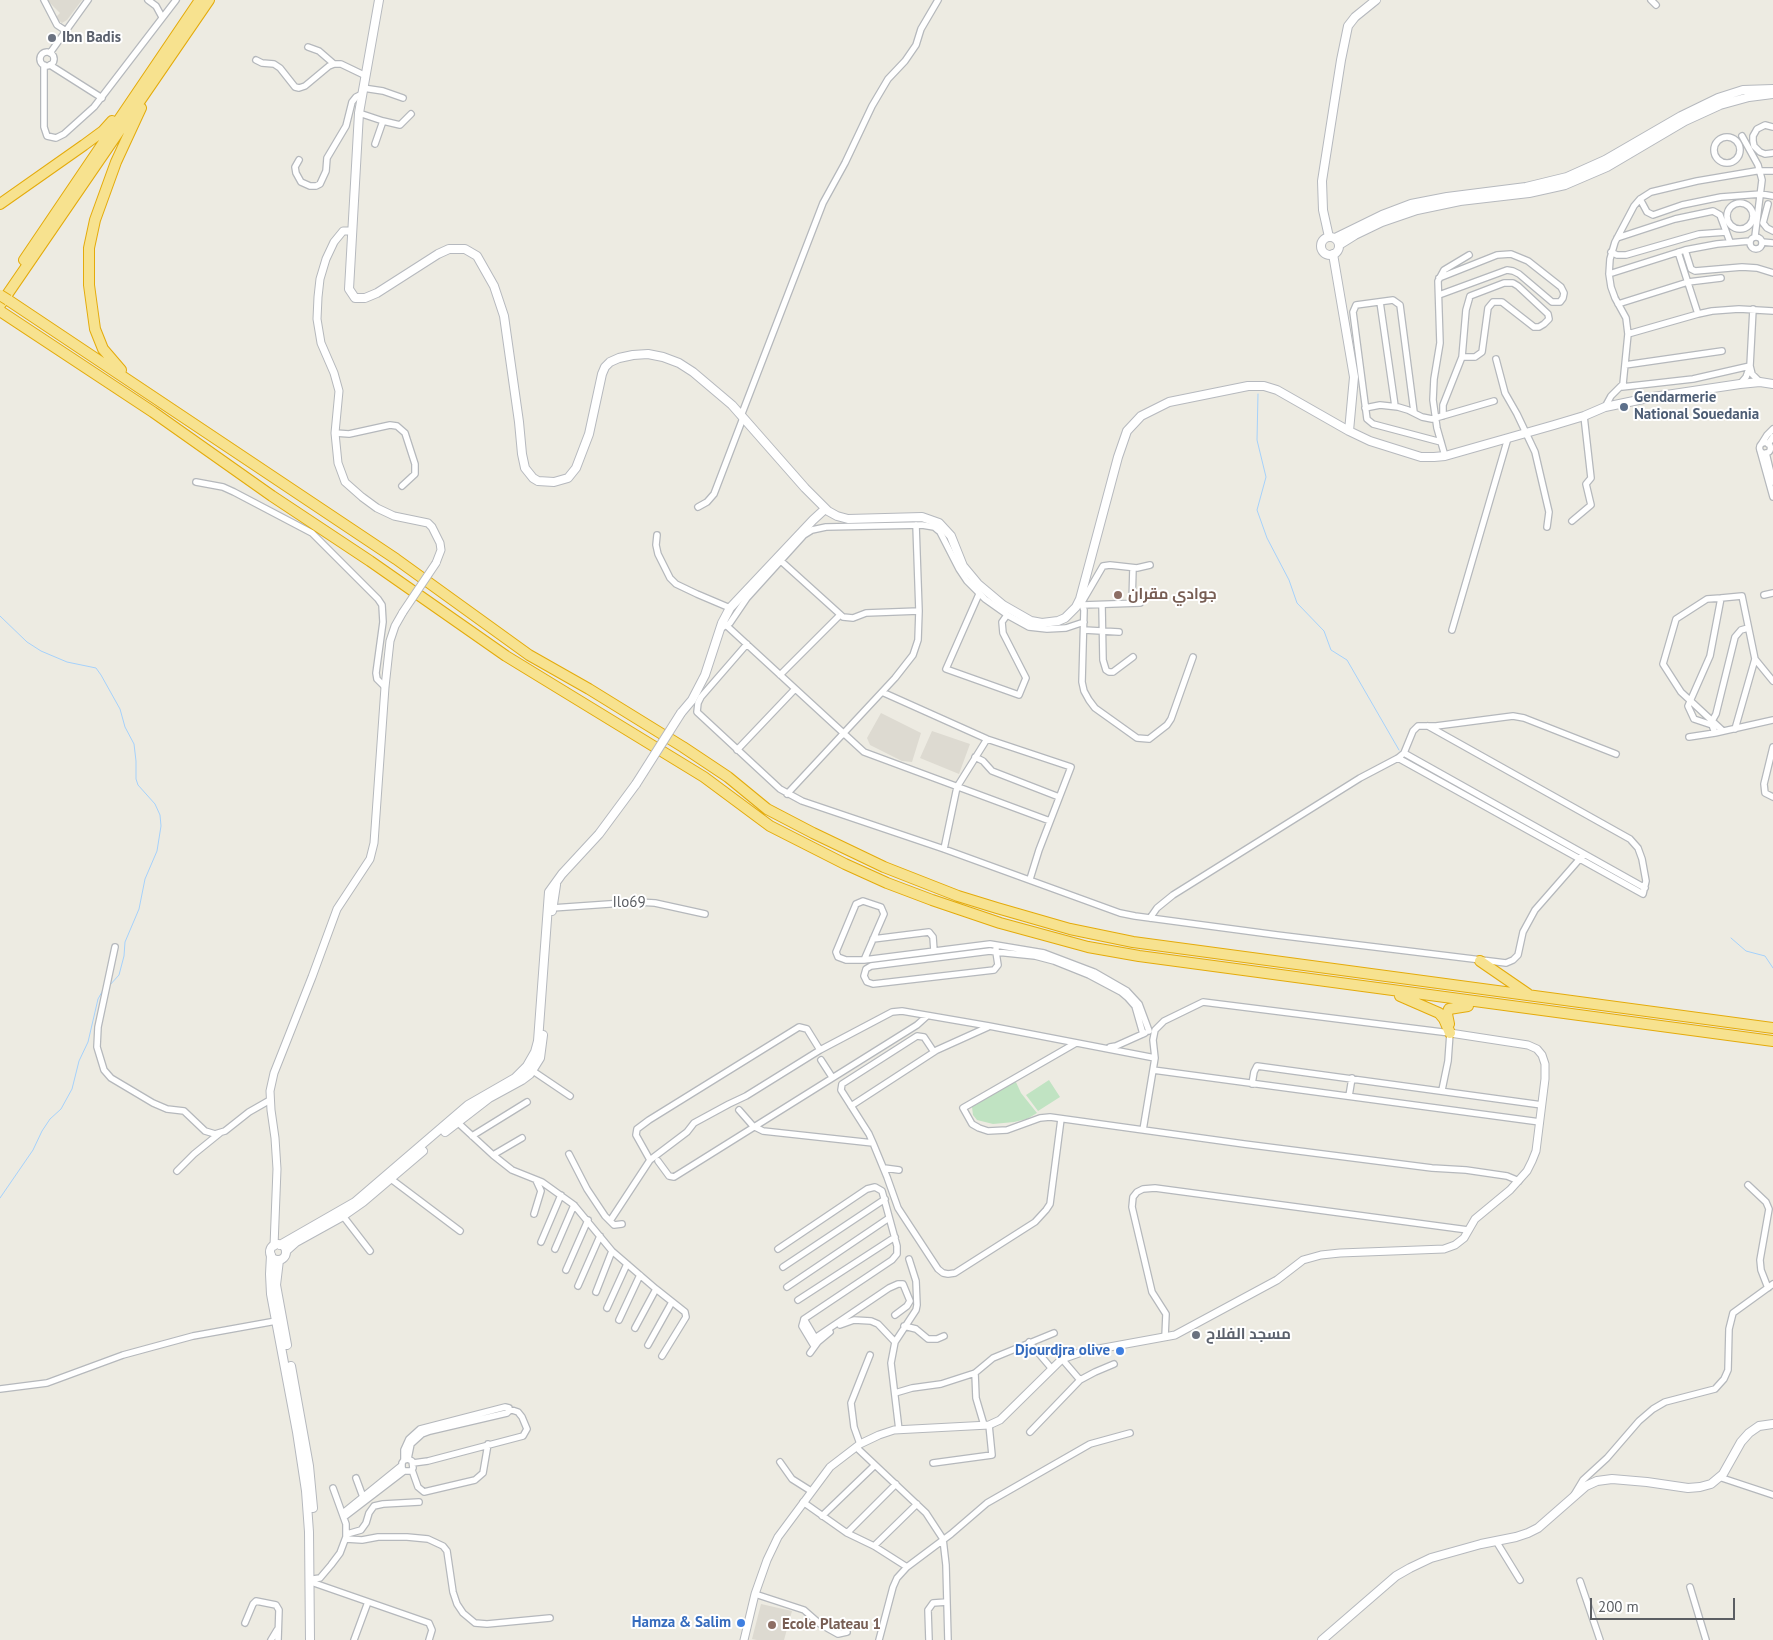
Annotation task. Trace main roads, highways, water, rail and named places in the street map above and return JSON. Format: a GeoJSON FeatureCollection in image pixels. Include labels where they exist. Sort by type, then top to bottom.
{"type":"FeatureCollection","features":[{"type":"Feature","properties":{"kind":"highway"},"geometry":{"type":"LineString","coordinates":[[2,303],[148,83],[200,0]]}},
{"type":"Feature","properties":{"kind":"highway"},"geometry":{"type":"LineString","coordinates":[[0,204],[102,131],[148,83],[209,0]]}},
{"type":"Feature","properties":{"kind":"highway"},"geometry":{"type":"LineString","coordinates":[[148,83],[95,220],[91,236],[88,266],[92,319],[103,349],[116,366],[158,400]]}},
{"type":"Feature","properties":{"kind":"highway"},"geometry":{"type":"LineString","coordinates":[[2,303],[158,400],[429,582],[528,655],[589,688],[683,747],[728,777],[767,809],[884,867],[958,896],[997,908],[1070,929],[1125,941],[1773,1028]]}},
{"type":"Feature","properties":{"kind":"highway"},"geometry":{"type":"LineString","coordinates":[[2,303],[272,496],[370,561],[506,656],[704,776],[770,826],[839,861],[910,892],[978,917],[1072,943],[1175,962],[1773,1042]]}},
{"type":"Feature","properties":{"kind":"highway"},"geometry":{"type":"LineString","coordinates":[[1480,961],[1531,996]]}},
{"type":"Feature","properties":{"kind":"highway"},"geometry":{"type":"LineString","coordinates":[[1386,990],[1439,1013],[1450,1033],[1447,1014],[1449,1009],[1454,1007],[1494,1005]]}},
{"type":"Feature","properties":{"kind":"main road"},"geometry":{"type":"LineString","coordinates":[[379,0],[359,113],[351,231],[349,282],[351,293],[355,298],[365,298],[377,293],[449,249],[465,249],[476,256],[482,263],[500,302],[504,316],[523,461],[529,473],[538,481],[554,482],[573,474],[589,434],[602,374],[610,362],[619,358],[648,354],[664,357],[679,363],[707,383],[742,417],[825,509],[834,515],[848,519],[922,517],[939,523],[951,536],[963,566],[978,584],[1003,605],[1031,621],[1042,623],[1058,621],[1071,613],[1082,602],[1124,439],[1134,422],[1147,411],[1169,402],[1258,385],[1277,390],[1370,441],[1421,457],[1446,456],[1584,416],[1605,407],[1653,397],[1740,384],[1760,382],[1773,384]]}},
{"type":"Feature","properties":{"kind":"main road"},"geometry":{"type":"LineString","coordinates":[[1334,254],[1338,250],[1322,210],[1322,181],[1341,60],[1348,26],[1355,17],[1376,0]]}},
{"type":"Feature","properties":{"kind":"main road"},"geometry":{"type":"LineString","coordinates":[[1334,240],[1382,215],[1411,204],[1461,194],[1526,187],[1567,177],[1599,163],[1681,116],[1718,98],[1743,90],[1773,89]]}},
{"type":"Feature","properties":{"kind":"main road"},"geometry":{"type":"LineString","coordinates":[[1334,254],[1326,253],[1322,247],[1323,241],[1334,240],[1417,210],[1460,201],[1529,193],[1565,185],[1608,168],[1685,121],[1713,108],[1741,98],[1773,94]]}},
{"type":"Feature","properties":{"kind":"main road"},"geometry":{"type":"LineString","coordinates":[[1334,254],[1354,377],[1349,431]]}},
{"type":"Feature","properties":{"kind":"main road"},"geometry":{"type":"LineString","coordinates":[[310,1640],[309,1532],[306,1491],[299,1439],[270,1284],[271,1250],[300,1240],[344,1216],[391,1179],[479,1098],[519,1074],[533,1057],[538,1041],[550,889],[599,834],[636,784],[681,713],[692,700],[724,627],[730,608],[825,509]]}},
{"type":"Feature","properties":{"kind":"main road"},"geometry":{"type":"LineString","coordinates":[[280,1247],[355,1202],[455,1120],[522,1080],[533,1071],[540,1058],[542,1049],[552,908],[556,881]]}},
{"type":"Feature","properties":{"kind":"main road"},"geometry":{"type":"LineString","coordinates":[[280,1247],[284,1257],[279,1260],[276,1272],[276,1292],[310,1478],[313,1522],[315,1640]]}},
{"type":"Feature","properties":{"kind":"main road"},"geometry":{"type":"LineString","coordinates":[[271,1255],[279,1260]]}},
{"type":"Feature","properties":{"kind":"main road"},"geometry":{"type":"LineString","coordinates":[[1322,1640],[1396,1576],[1431,1558],[1496,1540],[1516,1537],[1538,1528],[1586,1486],[1598,1481],[1612,1479],[1694,1488],[1711,1484],[1723,1474],[1741,1442],[1749,1433],[1759,1426],[1773,1424]]}},
{"type":"Feature","properties":{"kind":"waterway"},"geometry":{"type":"LineString","coordinates":[[1258,394],[1257,440],[1266,477],[1257,510],[1267,538],[1289,580],[1297,603],[1324,631],[1331,650],[1347,660],[1399,750]]}},
{"type":"Feature","properties":{"kind":"waterway"},"geometry":{"type":"LineString","coordinates":[[0,616],[27,642],[41,651],[67,662],[96,668],[120,709],[125,727],[134,744],[138,785],[155,804],[160,815],[161,826],[157,851],[145,879],[139,909],[125,942],[124,956],[119,975],[109,986]]}},
{"type":"Feature","properties":{"kind":"waterway"},"geometry":{"type":"LineString","coordinates":[[1731,938],[1746,951],[1765,956],[1773,968]]}},
{"type":"Feature","properties":{"kind":"waterway"},"geometry":{"type":"LineString","coordinates":[[0,1198],[33,1150],[42,1131],[50,1119],[61,1109],[72,1089],[79,1061],[88,1042],[98,999],[103,990]]}},
{"type":"Feature","properties":{"kind":"place","name":"Ibn Badis"},"geometry":{"type":"Point","coordinates":[52,38]}},
{"type":"Feature","properties":{"kind":"place","name":"Gendarmerie National Souedania"},"geometry":{"type":"Point","coordinates":[1624,407]}},
{"type":"Feature","properties":{"kind":"place","name":"جوادي مقران"},"geometry":{"type":"Point","coordinates":[1118,595]}},
{"type":"Feature","properties":{"kind":"place","name":"مسجد الفلاح"},"geometry":{"type":"Point","coordinates":[1196,1335]}},
{"type":"Feature","properties":{"kind":"place","name":"Djourdjra olive"},"geometry":{"type":"Point","coordinates":[1120,1351]}},
{"type":"Feature","properties":{"kind":"place","name":"Hamza & Salim"},"geometry":{"type":"Point","coordinates":[741,1623]}},
{"type":"Feature","properties":{"kind":"place","name":"Ecole Plateau 1"},"geometry":{"type":"Point","coordinates":[772,1625]}}]}
